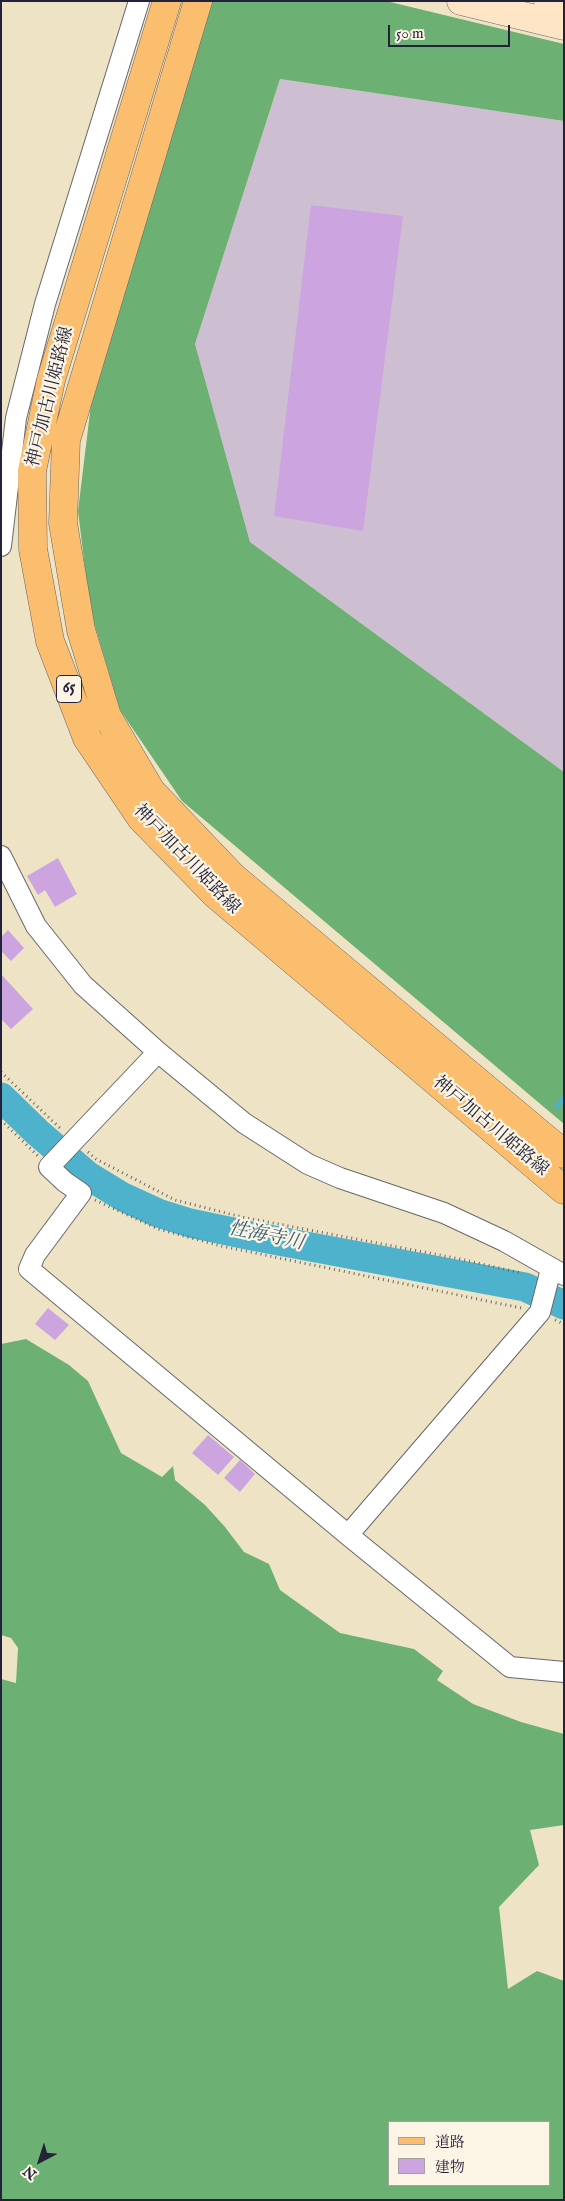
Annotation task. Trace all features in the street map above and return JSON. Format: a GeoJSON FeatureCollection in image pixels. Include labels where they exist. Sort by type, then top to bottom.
{"type":"FeatureCollection","features":[{"type":"Feature","properties":{"kind":"main road","name":"神戸加古川姫路線"},"geometry":{"type":"LineString","coordinates":[[167,1],[51,380],[32,471],[33,549],[50,641],[87,738],[141,818],[214,894],[564,1190]]}},
{"type":"Feature","properties":{"kind":"main road","name":"神戸加古川姫路線"},"geometry":{"type":"LineString","coordinates":[[198,1],[66,440],[63,523],[81,630],[107,716],[151,791],[232,876],[564,1154]]}},
{"type":"Feature","properties":{"kind":"street"},"geometry":{"type":"LineString","coordinates":[[1,546],[16,418],[42,314],[139,1]]}},
{"type":"Feature","properties":{"kind":"street"},"geometry":{"type":"LineString","coordinates":[[461,1],[564,26]]}},
{"type":"Feature","properties":{"kind":"street"},"geometry":{"type":"LineString","coordinates":[[548,1],[564,5]]}},
{"type":"Feature","properties":{"kind":"street"},"geometry":{"type":"LineString","coordinates":[[1,856],[36,926],[83,985],[158,1052],[244,1123],[308,1164],[340,1178],[444,1213],[504,1241],[555,1274],[540,1312],[348,1535]]}},
{"type":"Feature","properties":{"kind":"street"},"geometry":{"type":"LineString","coordinates":[[158,1052],[49,1167],[65,1182],[81,1193],[35,1255],[29,1269],[348,1535],[510,1667],[564,1672]]}},
{"type":"Feature","properties":{"kind":"path"},"geometry":{"type":"LineString","coordinates":[[1,1072],[73,1140],[96,1159],[175,1200],[242,1217],[460,1259],[555,1274]]}},
{"type":"Feature","properties":{"kind":"path"},"geometry":{"type":"LineString","coordinates":[[1,1120],[49,1167]]}},
{"type":"Feature","properties":{"kind":"path"},"geometry":{"type":"LineString","coordinates":[[81,1193],[158,1229],[221,1246],[540,1312],[564,1324]]}},
{"type":"Feature","properties":{"kind":"shaded area"},"geometry":{"type":"Polygon","coordinates":[[[280,79],[564,121],[564,772],[250,542],[195,344],[280,79]]]}},
{"type":"Feature","properties":{"kind":"green space"},"geometry":{"type":"Polygon","coordinates":[[[211,1],[386,1],[564,44],[564,121],[280,79],[195,344],[250,542],[564,772],[564,1124],[182,801],[120,710],[90,609],[78,511],[91,404],[211,1]]]}},
{"type":"Feature","properties":{"kind":"green space"},"geometry":{"type":"Polygon","coordinates":[[[26,1339],[69,1365],[88,1381],[121,1453],[162,1477],[173,1466],[175,1480],[205,1505],[244,1552],[269,1564],[280,1590],[340,1633],[414,1649],[443,1671],[437,1680],[473,1704],[521,1722],[564,1734],[564,1825],[530,1830],[539,1865],[499,1907],[508,1989],[537,1971],[564,1981],[564,2200],[1,2200],[1,1679],[16,1683],[18,1648],[11,1638],[1,1635],[1,1344],[26,1339]]]}},
{"type":"Feature","properties":{"kind":"building"},"geometry":{"type":"Polygon","coordinates":[[[311,205],[403,216],[363,531],[274,516],[311,205]]]}},
{"type":"Feature","properties":{"kind":"building"},"geometry":{"type":"Polygon","coordinates":[[[58,858],[77,894],[55,907],[45,890],[38,895],[27,876],[58,858]]]}},
{"type":"Feature","properties":{"kind":"building"},"geometry":{"type":"Polygon","coordinates":[[[8,930],[24,948],[11,961],[1,951],[1,937],[8,930]]]}},
{"type":"Feature","properties":{"kind":"building"},"geometry":{"type":"Polygon","coordinates":[[[1,974],[33,1009],[11,1029],[1,1019],[1,974]]]}},
{"type":"Feature","properties":{"kind":"building"},"geometry":{"type":"Polygon","coordinates":[[[48,1308],[69,1325],[55,1340],[35,1324],[48,1308]]]}},
{"type":"Feature","properties":{"kind":"building"},"geometry":{"type":"Polygon","coordinates":[[[208,1435],[234,1457],[218,1475],[192,1453],[208,1435]]]}},
{"type":"Feature","properties":{"kind":"building"},"geometry":{"type":"Polygon","coordinates":[[[240,1460],[255,1474],[240,1492],[224,1478],[240,1460]]]}},
{"type":"Feature","properties":{"kind":"waterway","name":"性海寺川"},"geometry":{"type":"LineString","coordinates":[[1,1097],[37,1132],[87,1175],[123,1197],[158,1213],[190,1223],[252,1236],[525,1287],[564,1305]]}},
{"type":"Feature","properties":{"kind":"waterway"},"geometry":{"type":"LineString","coordinates":[[557,1106],[564,1098]]}}]}
